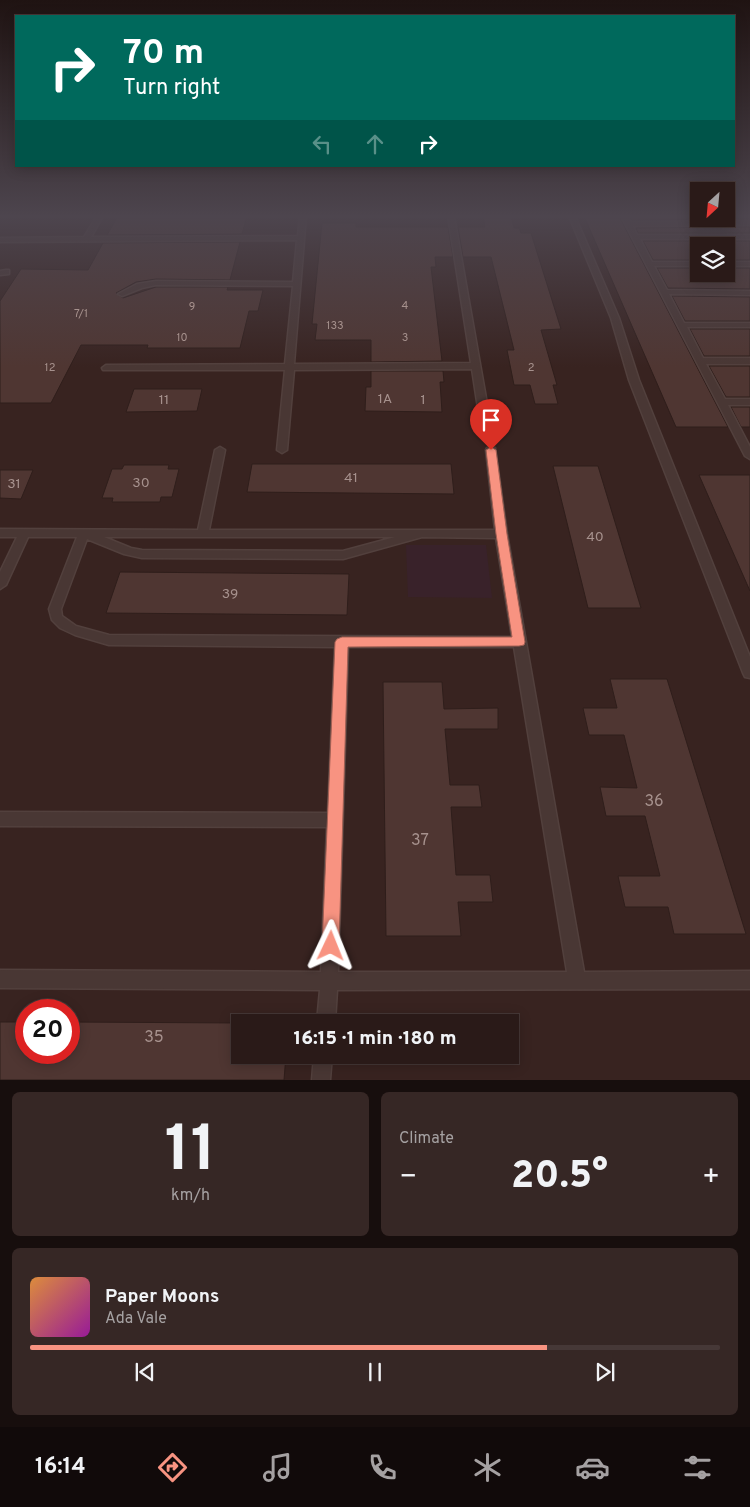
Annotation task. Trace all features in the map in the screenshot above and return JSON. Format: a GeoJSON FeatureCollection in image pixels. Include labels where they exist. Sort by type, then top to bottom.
{"type":"FeatureCollection","features":[{"type":"Feature","properties":{"kind":"lane"},"geometry":{"type":"LineString","coordinates":[[282,450],[291,366],[298,266]]}},
{"type":"Feature","properties":{"kind":"lane"},"geometry":{"type":"LineString","coordinates":[[460,266],[484,415]]}},
{"type":"Feature","properties":{"kind":"lane"},"geometry":{"type":"LineString","coordinates":[[593,266],[615,318],[634,380],[750,673]]}},
{"type":"Feature","properties":{"kind":"lane"},"geometry":{"type":"LineString","coordinates":[[651,266],[750,456]]}},
{"type":"Feature","properties":{"kind":"lane"},"geometry":{"type":"LineString","coordinates":[[122,294],[140,286],[156,283],[297,284]]}},
{"type":"Feature","properties":{"kind":"lane"},"geometry":{"type":"LineString","coordinates":[[664,292],[750,293]]}},
{"type":"Feature","properties":{"kind":"lane"},"geometry":{"type":"LineString","coordinates":[[681,325],[750,325]]}},
{"type":"Feature","properties":{"kind":"lane"},"geometry":{"type":"LineString","coordinates":[[700,361],[750,362]]}},
{"type":"Feature","properties":{"kind":"lane"},"geometry":{"type":"LineString","coordinates":[[106,368],[476,366]]}},
{"type":"Feature","properties":{"kind":"lane"},"geometry":{"type":"LineString","coordinates":[[722,402],[750,402]]}},
{"type":"Feature","properties":{"kind":"lane"},"geometry":{"type":"LineString","coordinates":[[203,533],[220,450]]}},
{"type":"Feature","properties":{"kind":"lane"},"geometry":{"type":"LineString","coordinates":[[491,450],[519,642],[577,981]]}},
{"type":"Feature","properties":{"kind":"lane"},"geometry":{"type":"LineString","coordinates":[[0,532],[502,534]]}},
{"type":"Feature","properties":{"kind":"lane"},"geometry":{"type":"LineString","coordinates":[[2,579],[24,532]]}},
{"type":"Feature","properties":{"kind":"lane"},"geometry":{"type":"LineString","coordinates":[[84,533],[128,551],[142,554],[352,554],[421,534]]}},
{"type":"Feature","properties":{"kind":"lane"},"geometry":{"type":"LineString","coordinates":[[84,533],[54,609],[56,617],[60,622],[82,633],[109,640],[519,642]]}},
{"type":"Feature","properties":{"kind":"lane"},"geometry":{"type":"LineString","coordinates":[[327,1014],[342,642]]}},
{"type":"Feature","properties":{"kind":"lane"},"geometry":{"type":"LineString","coordinates":[[0,819],[336,820]]}},
{"type":"Feature","properties":{"kind":"lane"},"geometry":{"type":"LineString","coordinates":[[0,979],[329,981],[750,980]]}},
{"type":"Feature","properties":{"kind":"lane"},"geometry":{"type":"LineString","coordinates":[[321,1080],[322,1064]]}},
{"type":"Feature","properties":{"kind":"shaded area"},"geometry":{"type":"Polygon","coordinates":[[[406,545],[486,545],[492,598],[408,597],[406,545]]]}},
{"type":"Feature","properties":{"kind":"building"},"geometry":{"type":"Polygon","coordinates":[[[90,266],[234,266],[230,280],[156,279],[136,282],[116,293],[123,298],[156,287],[228,287],[227,290],[263,290],[258,311],[249,311],[240,348],[147,348],[148,345],[81,345],[51,403],[0,403],[0,301],[21,269],[88,270],[90,266]]]}},
{"type":"Feature","properties":{"kind":"building"},"geometry":{"type":"Polygon","coordinates":[[[318,266],[436,266],[431,267],[442,361],[371,362],[371,340],[315,340],[317,324],[312,324],[318,266]]]}},
{"type":"Feature","properties":{"kind":"building"},"geometry":{"type":"Polygon","coordinates":[[[493,266],[541,266],[561,329],[541,330],[557,385],[553,385],[558,404],[535,404],[530,385],[514,385],[507,350],[514,350],[493,266]]]}},
{"type":"Feature","properties":{"kind":"building"},"geometry":{"type":"Polygon","coordinates":[[[606,266],[645,266],[728,427],[676,427],[606,266]]]}},
{"type":"Feature","properties":{"kind":"building"},"geometry":{"type":"Polygon","coordinates":[[[657,268],[690,268],[690,282],[735,282],[735,268],[750,268],[750,289],[668,288],[657,268]]]}},
{"type":"Feature","properties":{"kind":"building"},"geometry":{"type":"Polygon","coordinates":[[[672,296],[750,297],[750,321],[685,321],[672,296]]]}},
{"type":"Feature","properties":{"kind":"building"},"geometry":{"type":"Polygon","coordinates":[[[690,329],[750,329],[750,356],[704,356],[690,329]]]}},
{"type":"Feature","properties":{"kind":"building"},"geometry":{"type":"Polygon","coordinates":[[[709,366],[750,366],[750,397],[726,397],[709,366]]]}},
{"type":"Feature","properties":{"kind":"building"},"geometry":{"type":"Polygon","coordinates":[[[371,371],[443,371],[444,382],[440,382],[442,412],[365,411],[366,387],[371,387],[371,371]]]}},
{"type":"Feature","properties":{"kind":"building"},"geometry":{"type":"Polygon","coordinates":[[[134,389],[202,389],[197,411],[126,412],[134,389]]]}},
{"type":"Feature","properties":{"kind":"building"},"geometry":{"type":"Polygon","coordinates":[[[731,407],[750,407],[750,427],[741,427],[731,407]]]}},
{"type":"Feature","properties":{"kind":"building"},"geometry":{"type":"Polygon","coordinates":[[[252,464],[451,464],[454,494],[247,492],[252,464]]]}},
{"type":"Feature","properties":{"kind":"building"},"geometry":{"type":"Polygon","coordinates":[[[124,465],[169,465],[168,469],[179,469],[172,497],[161,497],[160,502],[112,502],[113,498],[102,498],[112,469],[122,469],[124,465]]]}},
{"type":"Feature","properties":{"kind":"building"},"geometry":{"type":"Polygon","coordinates":[[[553,466],[598,466],[641,608],[588,608],[553,466]]]}},
{"type":"Feature","properties":{"kind":"building"},"geometry":{"type":"Polygon","coordinates":[[[0,470],[33,470],[21,499],[0,498],[0,470]]]}},
{"type":"Feature","properties":{"kind":"building"},"geometry":{"type":"Polygon","coordinates":[[[699,475],[750,475],[750,591],[699,475]]]}},
{"type":"Feature","properties":{"kind":"building"},"geometry":{"type":"Polygon","coordinates":[[[120,572],[349,574],[347,615],[106,613],[120,572]]]}},
{"type":"Feature","properties":{"kind":"building"},"geometry":{"type":"Polygon","coordinates":[[[610,679],[667,679],[746,934],[674,934],[668,907],[625,907],[618,876],[660,876],[645,816],[606,816],[600,787],[637,788],[624,735],[589,735],[583,708],[617,708],[610,679]]]}},
{"type":"Feature","properties":{"kind":"building"},"geometry":{"type":"Polygon","coordinates":[[[383,682],[442,682],[444,709],[498,708],[498,729],[445,729],[450,785],[479,785],[482,807],[451,807],[456,875],[490,875],[493,902],[458,902],[461,936],[386,936],[383,682]]]}},
{"type":"Feature","properties":{"kind":"building"},"geometry":{"type":"Polygon","coordinates":[[[0,1022],[15,1022],[15,1064],[80,1064],[80,1022],[231,1023],[231,1064],[285,1064],[284,1080],[0,1080],[0,1022]]]}},
{"type":"Feature","properties":{"kind":"route"},"geometry":{"type":"LineString","coordinates":[[331,946],[342,642],[519,642],[491,450]]}}]}
